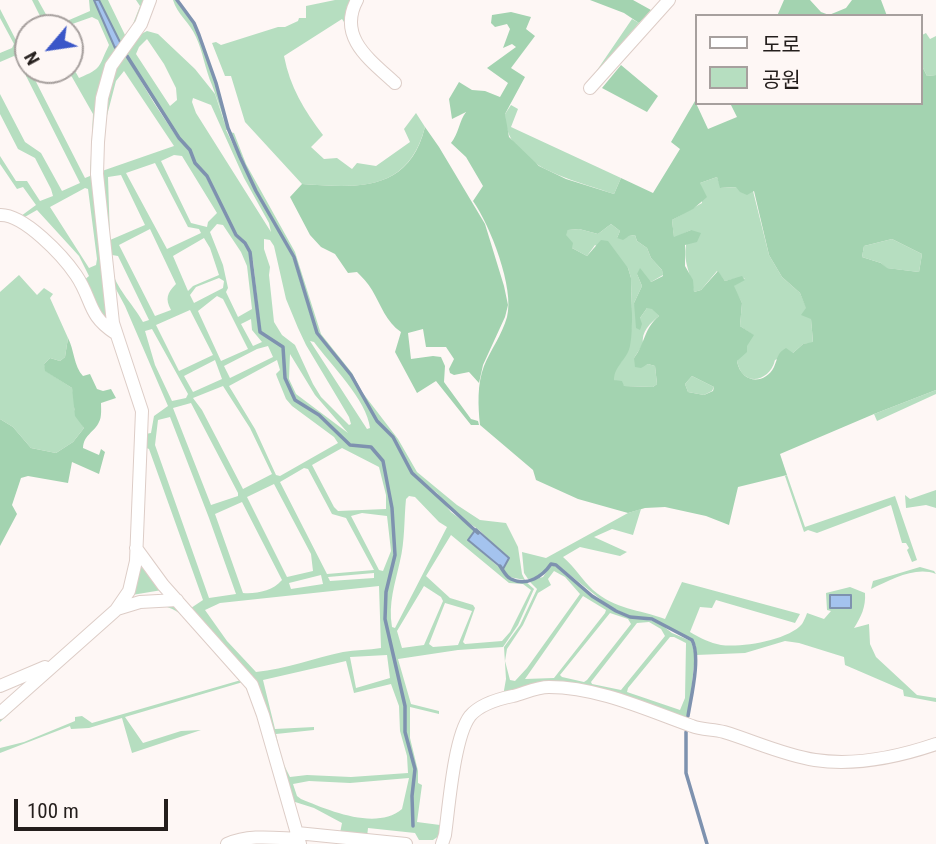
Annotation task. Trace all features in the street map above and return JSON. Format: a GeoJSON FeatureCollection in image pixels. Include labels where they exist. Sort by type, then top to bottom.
{"type":"FeatureCollection","features":[{"type":"Feature","properties":{"kind":"street"},"geometry":{"type":"LineString","coordinates":[[0,713],[116,610],[129,591],[136,561],[142,411],[116,333],[97,174],[100,120],[111,66],[141,24],[150,0]]}},
{"type":"Feature","properties":{"kind":"street"},"geometry":{"type":"LineString","coordinates":[[357,0],[351,10],[349,23],[353,35],[362,51],[395,83]]}},
{"type":"Feature","properties":{"kind":"street"},"geometry":{"type":"LineString","coordinates":[[590,88],[669,0]]}},
{"type":"Feature","properties":{"kind":"street"},"geometry":{"type":"LineString","coordinates":[[0,215],[20,220],[55,251],[76,276],[96,318],[116,333]]}},
{"type":"Feature","properties":{"kind":"street"},"geometry":{"type":"LineString","coordinates":[[136,548],[177,600],[252,685],[298,838]]}},
{"type":"Feature","properties":{"kind":"street"},"geometry":{"type":"LineString","coordinates":[[116,610],[140,602],[177,600]]}},
{"type":"Feature","properties":{"kind":"street"},"geometry":{"type":"LineString","coordinates":[[0,686],[43,668],[74,646]]}},
{"type":"Feature","properties":{"kind":"street"},"geometry":{"type":"LineString","coordinates":[[442,844],[463,728],[480,707],[534,689],[564,689],[617,699],[696,728],[714,729],[765,747],[815,760],[835,762],[877,759],[936,744]]}},
{"type":"Feature","properties":{"kind":"street"},"geometry":{"type":"LineString","coordinates":[[227,844],[261,837],[406,844]]}},
{"type":"Feature","properties":{"kind":"green space"},"geometry":{"type":"Polygon","coordinates":[[[32,0],[38,0],[46,14],[39,14],[32,0]]]}},
{"type":"Feature","properties":{"kind":"green space"},"geometry":{"type":"Polygon","coordinates":[[[89,0],[94,0],[115,48],[121,44],[99,0],[108,0],[125,35],[131,29],[140,6],[136,0],[145,0],[140,14],[121,47],[96,121],[107,323],[83,281],[89,276],[79,256],[37,210],[23,218],[21,216],[36,205],[23,187],[17,189],[0,164],[0,156],[16,181],[27,181],[40,201],[53,196],[35,158],[18,149],[0,114],[0,94],[25,142],[41,153],[62,191],[80,183],[30,84],[37,84],[85,178],[90,176],[93,114],[76,84],[84,84],[84,76],[99,66],[109,45],[98,20],[92,17],[84,20],[83,14],[90,11],[89,0]],[[85,188],[50,207],[89,268],[96,265],[88,189],[85,188]]]}},
{"type":"Feature","properties":{"kind":"green space"},"geometry":{"type":"Polygon","coordinates":[[[173,0],[176,0],[193,23],[204,44],[226,130],[256,192],[293,258],[316,334],[351,376],[376,421],[392,438],[411,473],[436,494],[451,512],[475,530],[468,540],[508,578],[525,581],[534,589],[518,625],[503,647],[458,650],[398,659],[411,704],[439,711],[439,714],[410,707],[410,738],[418,771],[418,783],[422,785],[417,822],[440,825],[439,836],[433,840],[419,840],[415,833],[368,828],[367,837],[340,833],[342,823],[314,808],[292,801],[255,680],[191,608],[203,600],[149,449],[144,447],[145,434],[151,433],[154,416],[168,406],[125,306],[110,278],[102,171],[174,146],[124,71],[116,81],[104,127],[113,71],[141,34],[147,31],[158,34],[195,69],[215,94],[198,43],[173,0]],[[147,39],[136,54],[170,106],[177,100],[176,88],[147,39]],[[126,56],[178,139],[190,151],[195,164],[206,177],[235,236],[244,243],[249,252],[259,333],[282,347],[284,379],[294,400],[318,416],[350,446],[371,448],[383,461],[395,555],[386,592],[384,619],[404,706],[405,732],[414,770],[412,793],[415,769],[406,732],[406,706],[386,619],[387,592],[396,555],[392,507],[384,461],[371,447],[351,445],[319,415],[296,399],[285,378],[284,347],[261,332],[253,261],[245,242],[236,235],[207,176],[196,163],[191,150],[180,138],[126,56]],[[193,98],[196,113],[271,232],[269,223],[244,178],[211,105],[193,98]],[[174,155],[161,161],[191,223],[207,227],[217,213],[182,156],[174,155]],[[155,163],[126,173],[167,249],[201,233],[199,229],[188,227],[155,163]],[[121,175],[108,177],[110,240],[145,225],[121,175]],[[217,224],[210,232],[223,265],[228,288],[226,292],[238,317],[252,309],[247,266],[223,225],[217,224]],[[150,229],[119,245],[155,316],[171,310],[168,296],[176,284],[150,229]],[[204,238],[173,256],[188,291],[193,286],[219,275],[204,238]],[[264,239],[274,322],[282,335],[295,345],[321,397],[351,424],[298,328],[286,299],[274,246],[270,240],[264,239]],[[112,255],[113,273],[122,292],[143,322],[149,320],[118,256],[112,255]],[[219,278],[196,287],[190,295],[194,303],[223,288],[224,281],[219,278]],[[217,296],[198,311],[221,361],[248,349],[223,299],[217,296]],[[190,310],[156,325],[179,371],[213,355],[190,310]],[[251,319],[241,324],[253,346],[262,342],[252,330],[251,319]],[[152,329],[145,331],[155,365],[172,401],[186,398],[188,394],[152,329]],[[310,341],[367,429],[370,428],[362,406],[347,383],[314,342],[310,341]],[[268,346],[224,366],[230,378],[273,357],[268,346]],[[290,354],[289,379],[296,394],[348,433],[315,395],[290,354]],[[215,360],[184,376],[193,392],[222,379],[215,360]],[[277,360],[229,386],[255,429],[276,475],[280,476],[338,443],[286,399],[276,374],[280,370],[277,360]],[[223,386],[193,398],[202,410],[243,489],[272,474],[250,428],[223,386]],[[191,403],[173,408],[211,505],[238,496],[191,403]],[[170,417],[158,420],[155,445],[209,598],[236,594],[170,417]],[[342,448],[312,465],[338,511],[386,509],[386,495],[379,467],[342,448]],[[304,468],[280,482],[327,574],[374,570],[346,518],[332,514],[308,469],[304,468]],[[274,484],[247,497],[287,577],[313,571],[311,554],[274,484]],[[409,496],[406,499],[402,553],[391,602],[392,627],[395,628],[447,527],[415,497],[409,496]],[[242,502],[215,514],[243,593],[264,591],[282,580],[242,502]],[[362,513],[351,516],[379,570],[383,571],[391,551],[387,516],[362,513]],[[451,535],[426,576],[450,598],[475,608],[463,642],[502,641],[510,632],[531,590],[523,584],[509,583],[451,535]],[[374,573],[328,577],[330,581],[374,578],[374,573]],[[321,575],[289,583],[291,589],[323,584],[321,575]],[[379,586],[220,603],[205,610],[227,641],[256,672],[343,652],[381,648],[379,586]],[[424,586],[397,631],[402,648],[424,645],[443,601],[424,586]],[[445,603],[429,644],[433,647],[458,645],[472,611],[445,603]],[[387,655],[350,657],[356,688],[390,678],[387,655]],[[346,661],[263,680],[275,729],[314,727],[314,730],[276,734],[282,761],[290,777],[408,773],[407,756],[400,731],[399,706],[391,684],[354,693],[346,661]],[[409,778],[350,783],[309,781],[293,784],[297,796],[352,816],[379,818],[402,809],[409,778]]]}},
{"type":"Feature","properties":{"kind":"green space"},"geometry":{"type":"Polygon","coordinates":[[[335,0],[355,0],[348,28],[342,19],[284,56],[299,98],[323,135],[311,147],[324,159],[337,158],[352,169],[357,163],[376,166],[410,142],[404,129],[416,113],[425,127],[407,164],[394,175],[361,185],[302,184],[245,122],[231,76],[225,76],[212,43],[221,45],[285,27],[299,18],[306,18],[306,6],[335,0]]]}},
{"type":"Feature","properties":{"kind":"green space"},"geometry":{"type":"Polygon","coordinates":[[[590,0],[633,0],[651,10],[639,23],[624,13],[590,0]]]}},
{"type":"Feature","properties":{"kind":"green space"},"geometry":{"type":"Polygon","coordinates":[[[784,0],[810,0],[826,14],[778,14],[784,0]]]}},
{"type":"Feature","properties":{"kind":"green space"},"geometry":{"type":"Polygon","coordinates":[[[852,0],[881,0],[886,14],[831,14],[846,8],[852,0]]]}},
{"type":"Feature","properties":{"kind":"green space"},"geometry":{"type":"Polygon","coordinates":[[[0,9],[14,36],[14,44],[0,18],[0,9]]]}},
{"type":"Feature","properties":{"kind":"green space"},"geometry":{"type":"Polygon","coordinates":[[[511,12],[531,17],[526,29],[535,36],[511,68],[525,77],[505,114],[509,137],[539,166],[566,179],[614,194],[621,178],[653,193],[680,149],[671,142],[694,103],[708,129],[737,117],[731,105],[922,105],[922,66],[927,76],[936,75],[936,390],[780,454],[787,475],[738,487],[729,525],[706,516],[665,507],[645,508],[628,513],[578,499],[536,480],[533,470],[480,425],[480,380],[502,330],[509,305],[499,258],[487,225],[473,201],[483,186],[466,157],[451,143],[466,112],[452,119],[449,99],[459,82],[472,90],[485,91],[500,97],[508,83],[487,68],[516,47],[512,44],[503,48],[510,29],[507,24],[495,27],[491,23],[492,15],[511,12]],[[717,177],[700,183],[707,197],[693,209],[672,220],[674,237],[691,230],[701,233],[697,242],[685,245],[685,266],[693,280],[694,292],[701,290],[718,271],[725,281],[742,276],[745,280],[734,286],[742,303],[740,326],[754,335],[747,346],[747,352],[737,361],[743,374],[748,378],[759,379],[770,373],[783,350],[786,348],[793,353],[803,344],[813,342],[811,319],[801,315],[806,308],[800,293],[782,277],[769,255],[754,191],[747,195],[736,187],[720,188],[717,177]],[[611,224],[598,234],[579,229],[568,230],[566,235],[573,243],[572,248],[587,256],[601,240],[608,241],[628,268],[631,278],[631,338],[614,380],[622,381],[624,386],[653,387],[657,384],[655,366],[648,364],[641,368],[635,367],[634,358],[650,326],[659,316],[647,308],[640,318],[640,330],[636,328],[634,303],[642,286],[637,274],[640,268],[651,282],[663,276],[662,270],[635,235],[623,240],[617,238],[620,231],[611,224]],[[892,239],[864,246],[862,257],[881,263],[887,268],[919,272],[922,254],[892,239]],[[692,376],[685,384],[688,392],[704,395],[713,391],[714,387],[692,376]]]}},
{"type":"Feature","properties":{"kind":"green space"},"geometry":{"type":"Polygon","coordinates":[[[632,19],[639,23],[591,79],[632,19]]]}},
{"type":"Feature","properties":{"kind":"green space"},"geometry":{"type":"Polygon","coordinates":[[[926,33],[930,39],[936,36],[936,75],[927,76],[922,66],[922,35],[926,33]]]}},
{"type":"Feature","properties":{"kind":"green space"},"geometry":{"type":"Polygon","coordinates":[[[14,44],[14,56],[0,62],[0,53],[12,48],[14,44]]]}},
{"type":"Feature","properties":{"kind":"green space"},"geometry":{"type":"Polygon","coordinates":[[[621,65],[658,96],[647,112],[602,88],[621,65]]]}},
{"type":"Feature","properties":{"kind":"green space"},"geometry":{"type":"Polygon","coordinates":[[[511,105],[518,109],[511,127],[621,178],[614,194],[562,177],[529,159],[517,147],[508,132],[505,114],[511,105]]]}},
{"type":"Feature","properties":{"kind":"green space"},"geometry":{"type":"Polygon","coordinates":[[[425,127],[485,224],[508,305],[483,365],[479,383],[469,372],[454,375],[450,373],[454,359],[446,347],[426,347],[423,329],[408,333],[411,359],[441,357],[445,366],[444,382],[471,419],[478,421],[479,425],[471,425],[436,381],[417,393],[395,352],[401,332],[388,318],[363,278],[357,272],[348,273],[335,254],[321,247],[310,235],[290,197],[302,184],[361,185],[394,175],[407,164],[425,127]]]}},
{"type":"Feature","properties":{"kind":"green space"},"geometry":{"type":"Polygon","coordinates":[[[230,132],[234,133],[246,164],[295,252],[321,334],[352,373],[362,392],[398,439],[417,472],[480,520],[506,523],[518,547],[525,580],[509,577],[503,569],[508,558],[412,473],[393,437],[377,421],[352,375],[317,333],[295,257],[257,191],[230,132]]]}},
{"type":"Feature","properties":{"kind":"green space"},"geometry":{"type":"Polygon","coordinates":[[[717,177],[721,188],[737,187],[753,191],[769,255],[782,277],[800,293],[811,318],[813,343],[803,344],[793,353],[775,360],[768,373],[756,379],[744,375],[737,361],[753,335],[740,326],[742,303],[733,286],[745,279],[742,277],[725,281],[717,271],[701,290],[694,292],[685,255],[691,230],[674,238],[672,220],[702,203],[700,183],[717,177]]]}},
{"type":"Feature","properties":{"kind":"green space"},"geometry":{"type":"Polygon","coordinates":[[[611,224],[620,231],[617,238],[635,235],[662,270],[663,275],[651,282],[637,274],[642,286],[634,303],[640,318],[647,308],[652,308],[659,316],[647,328],[643,344],[634,358],[641,367],[648,364],[655,366],[657,384],[653,387],[624,386],[614,380],[614,370],[627,351],[632,327],[631,278],[628,268],[595,245],[587,256],[572,248],[565,235],[568,230],[579,229],[598,234],[611,224]]]}},
{"type":"Feature","properties":{"kind":"green space"},"geometry":{"type":"Polygon","coordinates":[[[892,239],[922,254],[919,272],[886,268],[881,263],[862,257],[864,246],[892,239]]]}},
{"type":"Feature","properties":{"kind":"green space"},"geometry":{"type":"Polygon","coordinates":[[[19,275],[37,295],[44,288],[53,294],[50,298],[68,338],[65,357],[60,361],[50,358],[44,364],[46,371],[72,388],[74,409],[84,428],[73,442],[56,453],[31,448],[13,427],[0,419],[0,292],[19,275]]]}},
{"type":"Feature","properties":{"kind":"green space"},"geometry":{"type":"Polygon","coordinates":[[[68,338],[83,376],[90,374],[97,389],[111,389],[116,398],[101,403],[100,420],[84,443],[83,448],[99,455],[101,449],[105,452],[99,474],[72,462],[68,483],[28,476],[21,478],[12,505],[17,514],[0,546],[0,419],[13,427],[31,448],[56,453],[73,442],[84,428],[75,416],[72,388],[45,371],[44,364],[50,358],[60,361],[65,357],[68,338]]]}},
{"type":"Feature","properties":{"kind":"green space"},"geometry":{"type":"Polygon","coordinates":[[[692,376],[714,387],[712,391],[704,395],[688,392],[685,384],[692,376]]]}},
{"type":"Feature","properties":{"kind":"green space"},"geometry":{"type":"Polygon","coordinates":[[[936,390],[936,394],[877,421],[874,414],[936,390]]]}},
{"type":"Feature","properties":{"kind":"green space"},"geometry":{"type":"Polygon","coordinates":[[[787,475],[805,527],[895,496],[917,560],[912,562],[907,550],[909,548],[906,543],[902,543],[891,505],[817,533],[808,530],[804,532],[785,476],[787,475]]]}},
{"type":"Feature","properties":{"kind":"green space"},"geometry":{"type":"Polygon","coordinates":[[[936,490],[936,508],[926,505],[906,508],[905,495],[910,499],[936,490]]]}},
{"type":"Feature","properties":{"kind":"green space"},"geometry":{"type":"Polygon","coordinates":[[[641,509],[633,535],[612,529],[594,537],[627,552],[620,556],[580,547],[563,557],[602,597],[665,619],[682,582],[800,614],[795,623],[716,600],[712,608],[700,607],[690,632],[705,640],[730,646],[764,642],[787,634],[802,624],[807,613],[824,619],[831,611],[827,610],[826,593],[850,587],[865,593],[865,603],[854,628],[869,624],[870,644],[876,657],[917,695],[936,698],[936,702],[904,696],[903,690],[845,665],[844,657],[799,643],[785,641],[745,653],[696,655],[696,646],[692,640],[652,619],[630,616],[609,606],[556,564],[551,563],[536,577],[528,579],[524,573],[522,552],[546,558],[628,513],[641,509]]]}},
{"type":"Feature","properties":{"kind":"green space"},"geometry":{"type":"Polygon","coordinates":[[[142,565],[162,590],[132,595],[142,565]]]}},
{"type":"Feature","properties":{"kind":"green space"},"geometry":{"type":"Polygon","coordinates":[[[551,565],[562,569],[608,608],[630,617],[658,622],[672,633],[691,641],[695,655],[688,722],[566,686],[503,696],[506,679],[504,647],[520,625],[537,589],[529,581],[543,577],[551,565]],[[554,571],[548,579],[551,585],[538,593],[523,625],[507,649],[505,661],[510,680],[515,681],[527,668],[580,594],[565,577],[554,571]],[[583,596],[525,679],[554,678],[606,610],[583,596]],[[610,613],[560,675],[584,682],[587,680],[631,624],[628,619],[610,613]],[[649,622],[637,623],[591,682],[621,690],[665,636],[661,629],[649,622]],[[670,637],[627,692],[680,710],[685,698],[686,643],[670,637]]]}},
{"type":"Feature","properties":{"kind":"green space"},"geometry":{"type":"Polygon","coordinates":[[[920,567],[936,574],[911,573],[871,589],[873,581],[920,567]]]}},
{"type":"Feature","properties":{"kind":"green space"},"geometry":{"type":"Polygon","coordinates":[[[164,602],[188,616],[218,646],[244,680],[258,706],[255,707],[243,682],[125,717],[143,743],[181,731],[201,730],[132,753],[122,718],[89,728],[71,729],[70,726],[0,753],[0,748],[24,742],[75,721],[75,717],[82,716],[92,723],[241,680],[179,613],[159,605],[147,606],[117,616],[0,722],[0,719],[115,615],[134,606],[164,602]]]}},
{"type":"Feature","properties":{"kind":"water"},"geometry":{"type":"Polygon","coordinates":[[[94,0],[99,0],[121,44],[115,48],[94,0]]]}},
{"type":"Feature","properties":{"kind":"water"},"geometry":{"type":"Polygon","coordinates":[[[476,529],[509,558],[503,569],[468,540],[476,529]]]}},
{"type":"Feature","properties":{"kind":"water"},"geometry":{"type":"Polygon","coordinates":[[[830,595],[851,595],[851,608],[830,608],[830,595]]]}},
{"type":"Feature","properties":{"kind":"waterway"},"geometry":{"type":"LineString","coordinates":[[177,0],[194,23],[199,35],[228,128],[240,157],[294,257],[317,333],[351,375],[377,421],[393,437],[412,473],[478,533]]}},
{"type":"Feature","properties":{"kind":"waterway"},"geometry":{"type":"LineString","coordinates":[[127,56],[179,138],[190,150],[195,163],[207,176],[236,235],[250,252],[260,332],[283,347],[285,378],[295,400],[319,415],[350,445],[371,447],[383,461],[392,508],[395,555],[386,592],[385,619],[405,706],[405,732],[415,769],[413,826]]}},
{"type":"Feature","properties":{"kind":"waterway"},"geometry":{"type":"LineString","coordinates":[[500,566],[509,578],[523,582],[544,573],[551,564],[556,565],[592,596],[616,611],[630,617],[652,619],[692,640],[696,656],[688,716]]}},
{"type":"Feature","properties":{"kind":"waterway"},"geometry":{"type":"LineString","coordinates":[[686,732],[686,773],[707,844]]}}]}
